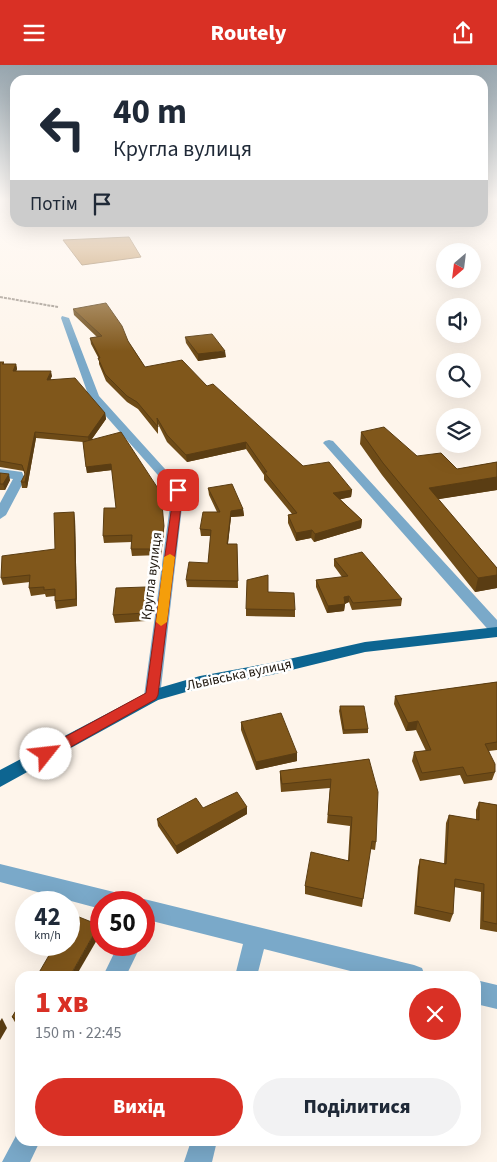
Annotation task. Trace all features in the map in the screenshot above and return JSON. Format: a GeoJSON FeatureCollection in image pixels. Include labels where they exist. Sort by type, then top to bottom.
{"type":"FeatureCollection","features":[{"type":"Feature","properties":{"kind":"main road","name":"Львівська вулиця"},"geometry":{"type":"LineString","coordinates":[[0,779],[152,695],[200,682],[271,669],[365,647],[497,631]]}},
{"type":"Feature","properties":{"kind":"street","name":"Кругла вулиця"},"geometry":{"type":"LineString","coordinates":[[65,318],[94,397],[178,490],[152,695]]}},
{"type":"Feature","properties":{"kind":"street"},"geometry":{"type":"LineString","coordinates":[[329,443],[497,631]]}},
{"type":"Feature","properties":{"kind":"street"},"geometry":{"type":"LineString","coordinates":[[0,473],[18,475],[19,479],[0,515]]}},
{"type":"Feature","properties":{"kind":"street"},"geometry":{"type":"LineString","coordinates":[[0,873],[90,896]]}},
{"type":"Feature","properties":{"kind":"street"},"geometry":{"type":"LineString","coordinates":[[155,915],[256,937],[394,971]]}},
{"type":"Feature","properties":{"kind":"street"},"geometry":{"type":"LineString","coordinates":[[247,971],[256,937]]}},
{"type":"Feature","properties":{"kind":"street"},"geometry":{"type":"LineString","coordinates":[[117,971],[124,956]]}},
{"type":"Feature","properties":{"kind":"street"},"geometry":{"type":"LineString","coordinates":[[481,993],[497,997]]}},
{"type":"Feature","properties":{"kind":"street"},"geometry":{"type":"LineString","coordinates":[[16,1162],[24,1146]]}},
{"type":"Feature","properties":{"kind":"street"},"geometry":{"type":"LineString","coordinates":[[198,1162],[203,1146]]}},
{"type":"Feature","properties":{"kind":"path"},"geometry":{"type":"LineString","coordinates":[[0,297],[58,306],[65,318]]}},
{"type":"Feature","properties":{"kind":"shaded area"},"geometry":{"type":"Polygon","coordinates":[[[70,249],[136,249],[141,257],[82,265],[70,249]]]}},
{"type":"Feature","properties":{"kind":"building"},"geometry":{"type":"Polygon","coordinates":[[[106,303],[122,326],[128,341],[145,367],[182,360],[207,386],[213,384],[303,466],[329,462],[352,490],[333,493],[362,520],[315,534],[312,530],[296,533],[288,515],[297,513],[264,472],[267,472],[246,442],[186,455],[167,435],[157,418],[158,427],[137,402],[127,396],[105,374],[98,358],[100,358],[90,338],[102,336],[73,309],[106,303]]]}},
{"type":"Feature","properties":{"kind":"building"},"geometry":{"type":"Polygon","coordinates":[[[212,334],[225,351],[198,354],[185,337],[212,334]]]}},
{"type":"Feature","properties":{"kind":"building"},"geometry":{"type":"Polygon","coordinates":[[[0,362],[4,362],[2,364],[16,364],[13,371],[51,371],[47,380],[75,378],[105,413],[88,437],[35,432],[25,482],[21,482],[25,474],[22,465],[0,461],[0,362]]]}},
{"type":"Feature","properties":{"kind":"building"},"geometry":{"type":"Polygon","coordinates":[[[384,427],[417,456],[441,453],[457,469],[497,462],[497,477],[429,488],[497,568],[497,575],[478,578],[383,463],[361,432],[384,427]]]}},
{"type":"Feature","properties":{"kind":"building"},"geometry":{"type":"Polygon","coordinates":[[[121,432],[161,493],[164,526],[161,549],[131,549],[132,535],[103,536],[104,508],[116,508],[111,464],[86,467],[83,442],[121,432]]]}},
{"type":"Feature","properties":{"kind":"building"},"geometry":{"type":"Polygon","coordinates":[[[0,473],[9,474],[3,484],[0,484],[0,473]]]}},
{"type":"Feature","properties":{"kind":"building"},"geometry":{"type":"Polygon","coordinates":[[[232,484],[243,509],[231,511],[227,544],[237,544],[238,581],[186,580],[189,562],[208,563],[211,530],[200,529],[203,512],[220,512],[208,488],[232,484]]]}},
{"type":"Feature","properties":{"kind":"building"},"geometry":{"type":"Polygon","coordinates":[[[74,512],[76,599],[55,601],[55,589],[44,590],[44,587],[29,588],[30,575],[1,578],[2,556],[55,549],[54,513],[74,512]]]}},
{"type":"Feature","properties":{"kind":"building"},"geometry":{"type":"Polygon","coordinates":[[[362,552],[402,599],[353,603],[349,596],[344,597],[345,604],[328,606],[316,580],[348,576],[334,559],[362,552]]]}},
{"type":"Feature","properties":{"kind":"building"},"geometry":{"type":"Polygon","coordinates":[[[268,575],[268,592],[294,593],[295,610],[246,609],[247,580],[268,575]]]}},
{"type":"Feature","properties":{"kind":"building"},"geometry":{"type":"Polygon","coordinates":[[[146,587],[145,613],[113,615],[116,588],[146,587]]]}},
{"type":"Feature","properties":{"kind":"building"},"geometry":{"type":"Polygon","coordinates":[[[497,682],[497,742],[485,744],[495,764],[495,772],[467,776],[463,767],[422,773],[414,752],[431,750],[418,721],[408,723],[395,696],[497,682]]]}},
{"type":"Feature","properties":{"kind":"building"},"geometry":{"type":"Polygon","coordinates":[[[340,706],[364,706],[368,729],[344,730],[340,706]]]}},
{"type":"Feature","properties":{"kind":"building"},"geometry":{"type":"Polygon","coordinates":[[[281,713],[297,753],[256,762],[241,722],[281,713]]]}},
{"type":"Feature","properties":{"kind":"building"},"geometry":{"type":"Polygon","coordinates":[[[369,759],[378,792],[376,842],[372,841],[363,899],[305,886],[311,852],[349,861],[352,817],[328,815],[331,779],[282,784],[280,771],[369,759]]]}},
{"type":"Feature","properties":{"kind":"building"},"geometry":{"type":"Polygon","coordinates":[[[237,792],[247,807],[176,846],[157,819],[196,798],[203,808],[237,792]]]}},
{"type":"Feature","properties":{"kind":"building"},"geometry":{"type":"Polygon","coordinates":[[[479,802],[497,805],[497,924],[483,921],[484,884],[455,879],[453,914],[416,906],[420,859],[446,864],[449,815],[479,820],[479,802]]]}},
{"type":"Feature","properties":{"kind":"building"},"geometry":{"type":"Polygon","coordinates":[[[80,917],[90,921],[90,941],[73,971],[40,971],[49,956],[80,956],[80,917]]]}},
{"type":"Feature","properties":{"kind":"slow traffic"},"geometry":{"type":"LineString","coordinates":[[161,622],[170,557]]}},
{"type":"Feature","properties":{"kind":"route"},"geometry":{"type":"LineString","coordinates":[[46,754],[152,695],[178,490]]}}]}
